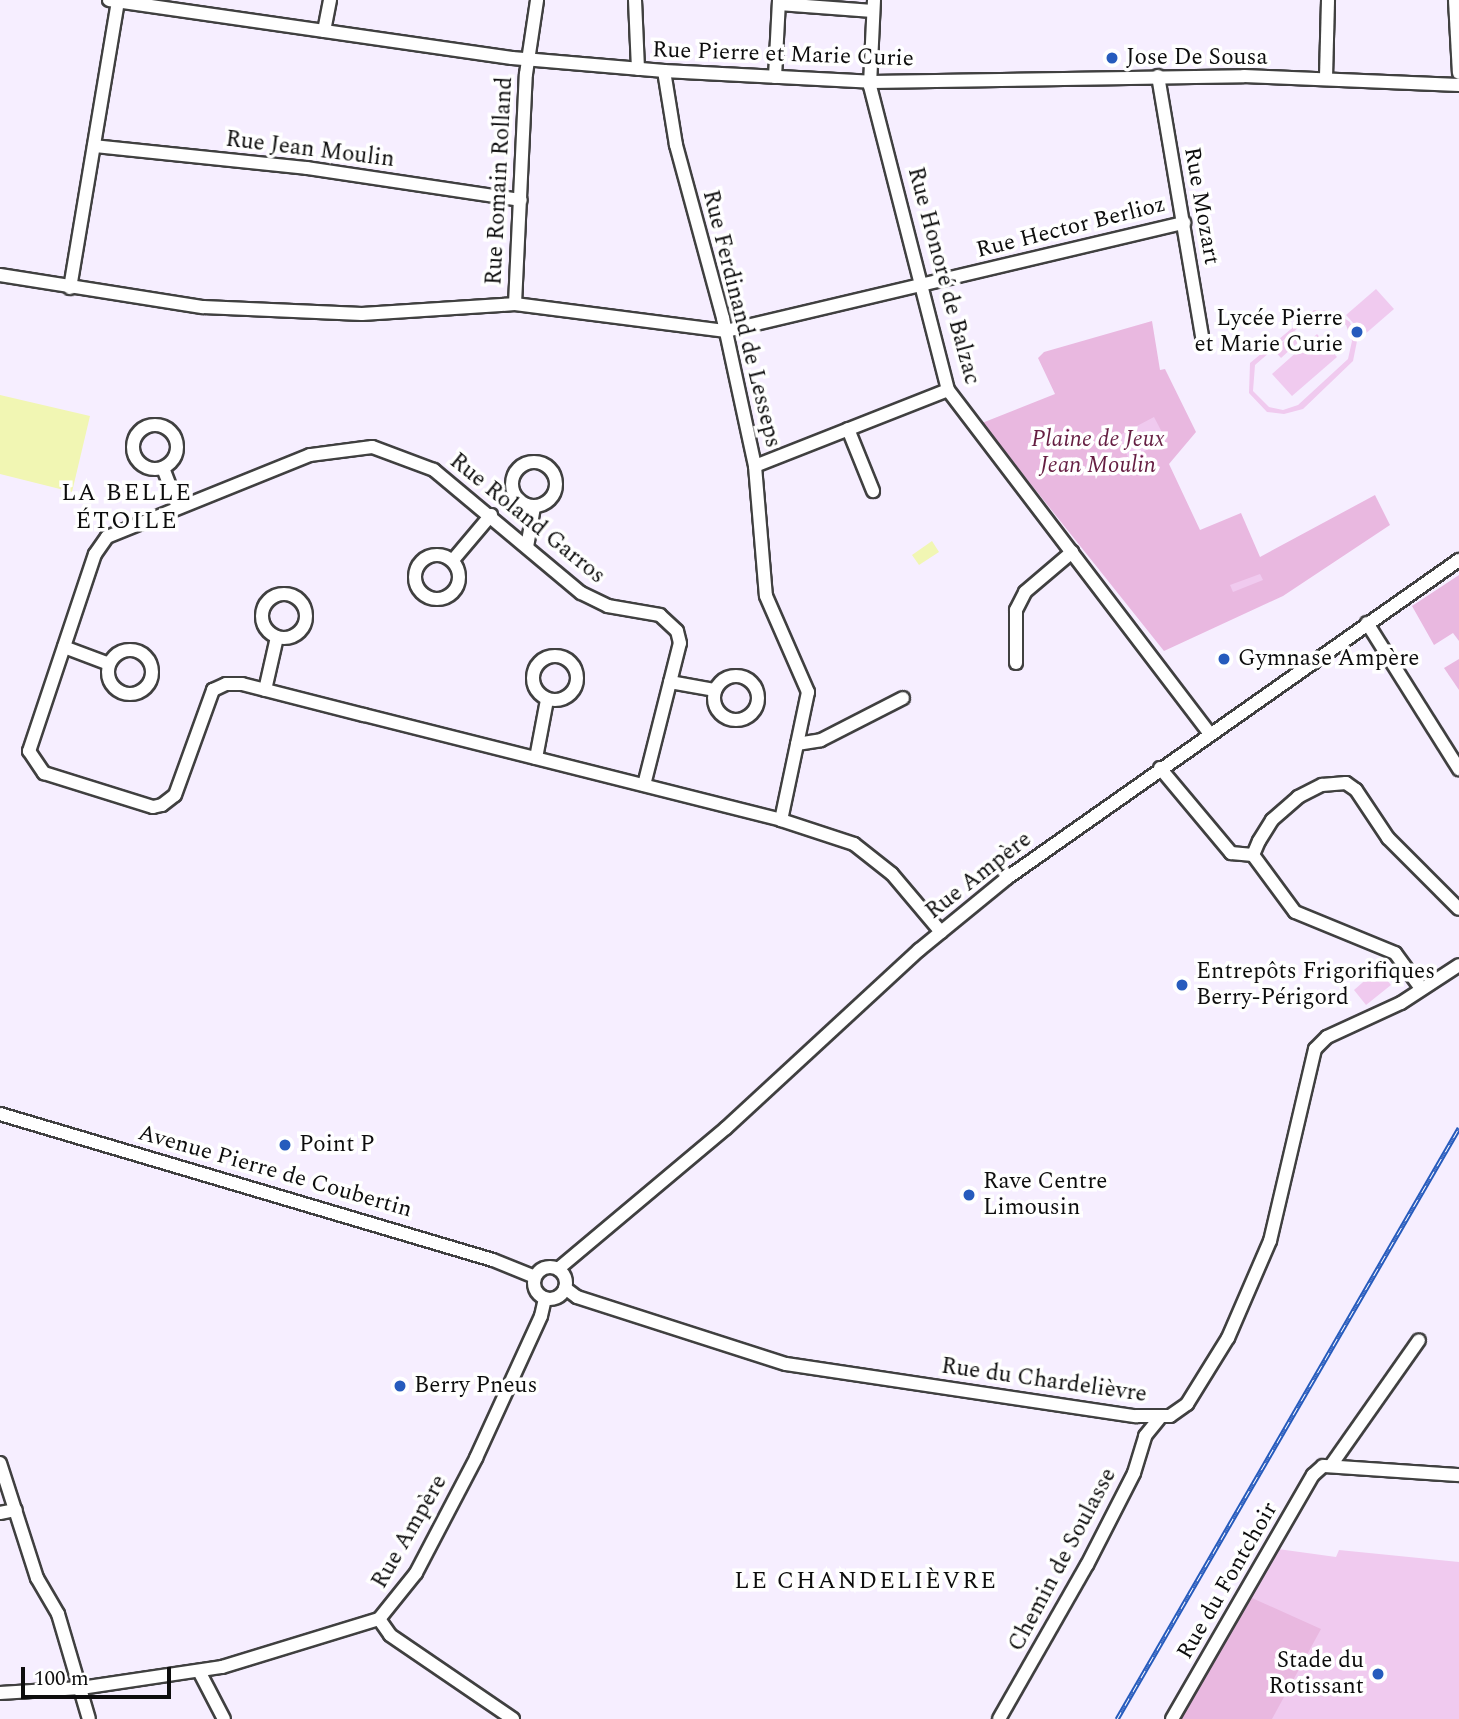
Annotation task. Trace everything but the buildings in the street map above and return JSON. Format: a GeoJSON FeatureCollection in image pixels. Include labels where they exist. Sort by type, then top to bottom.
{"type":"FeatureCollection","features":[{"type":"Feature","properties":{"kind":"street"},"geometry":{"type":"LineString","coordinates":[[324,31],[330,0]]}},
{"type":"Feature","properties":{"kind":"street","name":"Rue Romain Rolland"},"geometry":{"type":"LineString","coordinates":[[515,304],[528,60],[537,0]]}},
{"type":"Feature","properties":{"kind":"street"},"geometry":{"type":"LineString","coordinates":[[635,0],[638,69]]}},
{"type":"Feature","properties":{"kind":"street"},"geometry":{"type":"LineString","coordinates":[[1326,77],[1328,0]]}},
{"type":"Feature","properties":{"kind":"street"},"geometry":{"type":"LineString","coordinates":[[1455,0],[1459,74]]}},
{"type":"Feature","properties":{"kind":"street"},"geometry":{"type":"LineString","coordinates":[[70,288],[94,146],[113,1]]}},
{"type":"Feature","properties":{"kind":"street","name":"Rue Pierre et Marie Curie"},"geometry":{"type":"LineString","coordinates":[[113,1],[528,60],[775,78],[871,82],[1158,76],[1326,77],[1459,85]]}},
{"type":"Feature","properties":{"kind":"street"},"geometry":{"type":"LineString","coordinates":[[775,78],[779,2],[873,5]]}},
{"type":"Feature","properties":{"kind":"street","name":"Rue Honoré de Balzac"},"geometry":{"type":"LineString","coordinates":[[873,5],[871,82],[948,390],[1209,733]]}},
{"type":"Feature","properties":{"kind":"street","name":"Rue Ferdinand de Lesseps"},"geometry":{"type":"LineString","coordinates":[[664,71],[676,145],[726,331],[755,466],[766,596],[808,692],[781,820]]}},
{"type":"Feature","properties":{"kind":"street","name":"Rue Mozart"},"geometry":{"type":"LineString","coordinates":[[1158,76],[1203,343]]}},
{"type":"Feature","properties":{"kind":"street","name":"Rue Jean Moulin"},"geometry":{"type":"LineString","coordinates":[[94,146],[307,168],[521,200]]}},
{"type":"Feature","properties":{"kind":"street","name":"Rue Hector Berlioz"},"geometry":{"type":"LineString","coordinates":[[0,275],[203,307],[362,314],[515,304],[726,331],[1184,223]]}},
{"type":"Feature","properties":{"kind":"street"},"geometry":{"type":"LineString","coordinates":[[755,466],[948,390]]}},
{"type":"Feature","properties":{"kind":"street"},"geometry":{"type":"LineString","coordinates":[[848,429],[873,491]]}},
{"type":"Feature","properties":{"kind":"street","name":"Rue Roland Garros"},"geometry":{"type":"LineString","coordinates":[[644,785],[680,643],[669,621],[660,615],[596,602],[434,470],[372,447],[310,455],[116,531],[101,544],[29,751],[32,761],[44,773],[153,807],[175,795],[213,690],[226,684],[265,690],[781,820],[854,844],[892,874],[941,932]]}},
{"type":"Feature","properties":{"kind":"street"},"geometry":{"type":"LineString","coordinates":[[163,468],[178,507]]}},
{"type":"Feature","properties":{"kind":"street"},"geometry":{"type":"LineString","coordinates":[[527,547],[534,506]]}},
{"type":"Feature","properties":{"kind":"street"},"geometry":{"type":"LineString","coordinates":[[453,560],[491,515]]}},
{"type":"Feature","properties":{"kind":"street"},"geometry":{"type":"LineString","coordinates":[[1016,663],[1016,610],[1025,592],[1072,552]]}},
{"type":"Feature","properties":{"kind":"street","name":"Rue Ampère"},"geometry":{"type":"LineString","coordinates":[[558,1269],[726,1128],[941,932],[1007,878],[1209,733],[1459,560]]}},
{"type":"Feature","properties":{"kind":"street"},"geometry":{"type":"LineString","coordinates":[[1367,623],[1459,769]]}},
{"type":"Feature","properties":{"kind":"street"},"geometry":{"type":"LineString","coordinates":[[265,690],[276,637]]}},
{"type":"Feature","properties":{"kind":"street"},"geometry":{"type":"LineString","coordinates":[[64,647],[109,664]]}},
{"type":"Feature","properties":{"kind":"street"},"geometry":{"type":"LineString","coordinates":[[670,682],[715,690]]}},
{"type":"Feature","properties":{"kind":"street"},"geometry":{"type":"LineString","coordinates":[[797,744],[821,740],[903,698]]}},
{"type":"Feature","properties":{"kind":"street"},"geometry":{"type":"LineString","coordinates":[[536,758],[547,700]]}},
{"type":"Feature","properties":{"kind":"street"},"geometry":{"type":"LineString","coordinates":[[1160,768],[1231,853],[1253,855],[1295,912],[1395,953],[1420,987]]}},
{"type":"Feature","properties":{"kind":"street"},"geometry":{"type":"LineString","coordinates":[[1253,855],[1272,820],[1290,803],[1322,785],[1346,783],[1356,790],[1388,838],[1459,909]]}},
{"type":"Feature","properties":{"kind":"street","name":"Rue du Chardelièvre"},"geometry":{"type":"LineString","coordinates":[[565,1288],[577,1297],[786,1364],[1159,1419],[1179,1410],[1194,1393],[1228,1338],[1270,1241],[1315,1049],[1327,1037],[1401,1003],[1420,987],[1459,965]]}},
{"type":"Feature","properties":{"kind":"street","name":"Avenue Pierre de Coubertin"},"geometry":{"type":"LineString","coordinates":[[0,1114],[467,1252],[535,1277]]}},
{"type":"Feature","properties":{"kind":"street"},"geometry":{"type":"LineString","coordinates":[[542,1269],[558,1269],[566,1280],[565,1288],[555,1298],[545,1298],[537,1292],[535,1277],[542,1269]]}},
{"type":"Feature","properties":{"kind":"street","name":"Rue Ampère"},"geometry":{"type":"LineString","coordinates":[[0,1693],[81,1688],[199,1671],[379,1619],[416,1573],[470,1470],[541,1316],[545,1298]]}},
{"type":"Feature","properties":{"kind":"street","name":"Rue du Fontchoir"},"geometry":{"type":"LineString","coordinates":[[1172,1719],[1313,1475],[1327,1465],[1419,1339]]}},
{"type":"Feature","properties":{"kind":"street","name":"Chemin de Soulasse"},"geometry":{"type":"LineString","coordinates":[[999,1719],[1122,1496],[1145,1436],[1159,1419]]}},
{"type":"Feature","properties":{"kind":"street"},"geometry":{"type":"LineString","coordinates":[[0,1463],[37,1578],[58,1614],[89,1719]]}},
{"type":"Feature","properties":{"kind":"street"},"geometry":{"type":"LineString","coordinates":[[1327,1465],[1459,1475]]}},
{"type":"Feature","properties":{"kind":"street"},"geometry":{"type":"LineString","coordinates":[[0,1513],[16,1510]]}},
{"type":"Feature","properties":{"kind":"street"},"geometry":{"type":"LineString","coordinates":[[379,1619],[390,1636],[513,1719]]}},
{"type":"Feature","properties":{"kind":"street"},"geometry":{"type":"LineString","coordinates":[[199,1671],[224,1719]]}},
{"type":"Feature","properties":{"kind":"green space","name":"Plaine de Jeux Jean Moulin"},"geometry":{"type":"Polygon","coordinates":[[[1152,321],[1160,370],[1165,369],[1196,432],[1169,464],[1200,530],[1241,513],[1260,557],[1375,495],[1390,525],[1283,596],[1164,651],[982,423],[1055,394],[1038,358],[1044,352],[1152,321]]]}},
{"type":"Feature","properties":{"kind":"green space"},"geometry":{"type":"Polygon","coordinates":[[[1459,575],[1459,641],[1453,633],[1434,645],[1412,606],[1459,575]]]}},
{"type":"Feature","properties":{"kind":"green space"},"geometry":{"type":"Polygon","coordinates":[[[1459,659],[1459,690],[1444,668],[1459,659]]]}},
{"type":"Feature","properties":{"kind":"green space"},"geometry":{"type":"Polygon","coordinates":[[[1262,1582],[1318,1607],[1336,1719],[1177,1719],[1254,1583],[1262,1582]]]}},
{"type":"Feature","properties":{"kind":"shaded area"},"geometry":{"type":"Polygon","coordinates":[[[1376,289],[1394,309],[1364,335],[1346,315],[1376,289]]]}},
{"type":"Feature","properties":{"kind":"shaded area"},"geometry":{"type":"Polygon","coordinates":[[[1314,310],[1334,311],[1350,322],[1357,341],[1353,361],[1303,409],[1284,414],[1267,412],[1249,393],[1250,363],[1314,310]],[[1313,315],[1255,365],[1253,391],[1269,407],[1283,410],[1298,405],[1348,359],[1352,341],[1346,325],[1329,315],[1313,315]]]}},
{"type":"Feature","properties":{"kind":"shaded area"},"geometry":{"type":"Polygon","coordinates":[[[1295,331],[1302,339],[1281,358],[1274,350],[1295,331]]]}},
{"type":"Feature","properties":{"kind":"shaded area"},"geometry":{"type":"Polygon","coordinates":[[[1317,334],[1337,357],[1292,396],[1272,374],[1317,334]]]}},
{"type":"Feature","properties":{"kind":"shaded area"},"geometry":{"type":"Polygon","coordinates":[[[0,395],[90,416],[72,492],[0,474],[0,395]]]}},
{"type":"Feature","properties":{"kind":"shaded area"},"geometry":{"type":"Polygon","coordinates":[[[1154,417],[1166,440],[1129,459],[1118,436],[1154,417]]]}},
{"type":"Feature","properties":{"kind":"shaded area"},"geometry":{"type":"Polygon","coordinates":[[[932,541],[939,552],[919,565],[912,555],[932,541]]]}},
{"type":"Feature","properties":{"kind":"shaded area"},"geometry":{"type":"Polygon","coordinates":[[[1260,574],[1263,580],[1233,592],[1230,585],[1260,574]]]}},
{"type":"Feature","properties":{"kind":"shaded area"},"geometry":{"type":"Polygon","coordinates":[[[1378,969],[1391,985],[1366,1005],[1354,990],[1378,969]]]}},
{"type":"Feature","properties":{"kind":"shaded area","name":"Stade du Rotissant"},"geometry":{"type":"Polygon","coordinates":[[[1278,1549],[1336,1557],[1339,1550],[1459,1562],[1459,1719],[1272,1719],[1321,1629],[1252,1598],[1278,1549]]]}},
{"type":"Feature","properties":{"kind":"railway"},"geometry":{"type":"LineString","coordinates":[[1117,1719],[1459,1128]]}},
{"type":"Feature","properties":{"kind":"place","name":"Jose De Sousa"},"geometry":{"type":"Point","coordinates":[1112,58]}},
{"type":"Feature","properties":{"kind":"place","name":"Lycée Pierre et Marie Curie"},"geometry":{"type":"Point","coordinates":[1357,332]}},
{"type":"Feature","properties":{"kind":"place","name":"Gymnase Ampère"},"geometry":{"type":"Point","coordinates":[1224,659]}},
{"type":"Feature","properties":{"kind":"place","name":"Entrepôts Frigorifiques Berry-Périgord"},"geometry":{"type":"Point","coordinates":[1182,985]}},
{"type":"Feature","properties":{"kind":"place","name":"Point P"},"geometry":{"type":"Point","coordinates":[285,1145]}},
{"type":"Feature","properties":{"kind":"place","name":"Rave Centre Limousin"},"geometry":{"type":"Point","coordinates":[969,1195]}},
{"type":"Feature","properties":{"kind":"place","name":"Berry Pneus"},"geometry":{"type":"Point","coordinates":[400,1386]}},
{"type":"Feature","properties":{"kind":"place","name":"Stade du Rotissant"},"geometry":{"type":"Point","coordinates":[1378,1674]}},
{"type":"Feature","properties":{"kind":"district","name":"LA BELLE ÉTOILE"},"geometry":{"type":"Point","coordinates":[127,508]}},
{"type":"Feature","properties":{"kind":"district","name":"LE CHANDELIÈVRE"},"geometry":{"type":"Point","coordinates":[866,1582]}}]}
